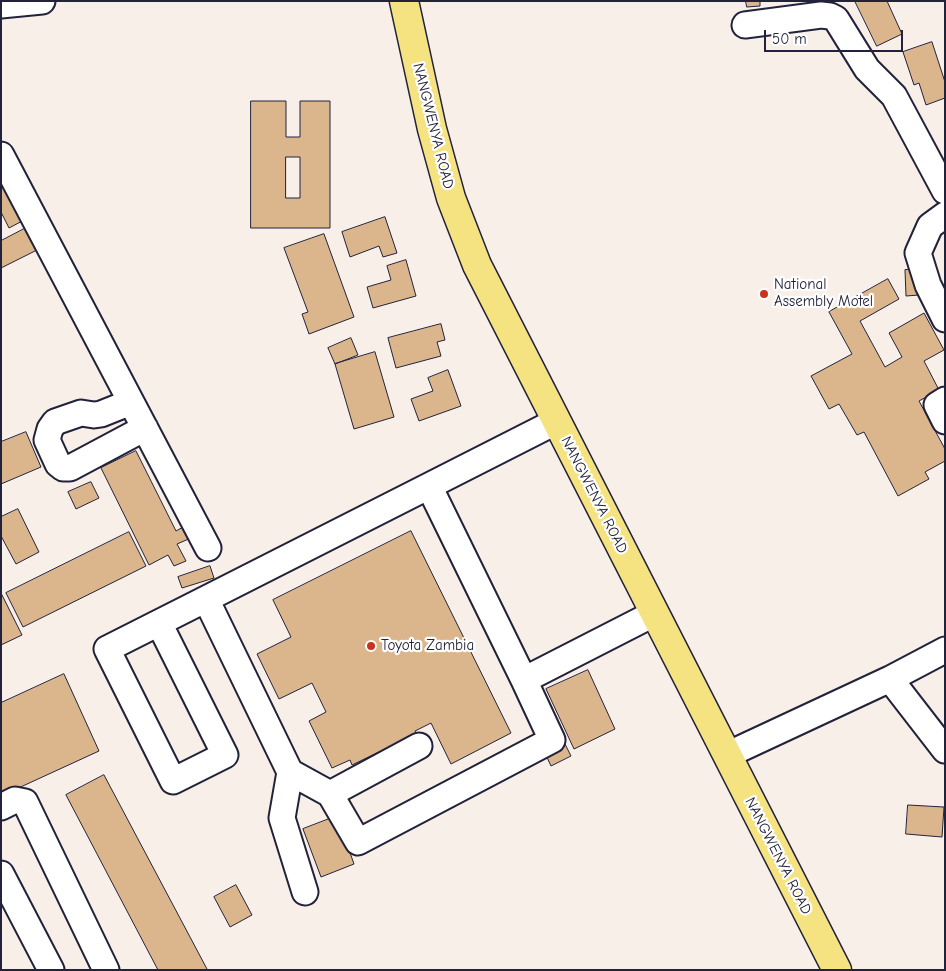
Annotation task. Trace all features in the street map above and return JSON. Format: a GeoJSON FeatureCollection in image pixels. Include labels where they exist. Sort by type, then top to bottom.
{"type":"FeatureCollection","features":[{"type":"Feature","properties":{"kind":"main road","name":"NANGWENYA ROAD"},"geometry":{"type":"LineString","coordinates":[[404,1],[432,129],[451,198],[477,265],[837,970]]}},
{"type":"Feature","properties":{"kind":"lane"},"geometry":{"type":"LineString","coordinates":[[745,25],[821,15],[830,16],[836,20],[868,69],[894,96],[945,191]]}},
{"type":"Feature","properties":{"kind":"lane"},"geometry":{"type":"LineString","coordinates":[[1,155],[208,548]]}},
{"type":"Feature","properties":{"kind":"lane"},"geometry":{"type":"LineString","coordinates":[[945,215],[930,226],[918,253],[928,285],[945,319]]}},
{"type":"Feature","properties":{"kind":"lane"},"geometry":{"type":"LineString","coordinates":[[945,400],[937,405],[945,420]]}},
{"type":"Feature","properties":{"kind":"lane"},"geometry":{"type":"LineString","coordinates":[[130,402],[101,414],[81,413],[55,422],[50,429],[47,440],[58,464],[63,468],[70,468],[145,428]]}},
{"type":"Feature","properties":{"kind":"lane"},"geometry":{"type":"LineString","coordinates":[[159,623],[225,755],[173,781],[107,649],[557,421]]}},
{"type":"Feature","properties":{"kind":"lane"},"geometry":{"type":"LineString","coordinates":[[206,599],[290,772],[330,794],[358,842],[552,740],[429,486]]}},
{"type":"Feature","properties":{"kind":"lane"},"geometry":{"type":"LineString","coordinates":[[524,680],[655,613]]}},
{"type":"Feature","properties":{"kind":"lane"},"geometry":{"type":"LineString","coordinates":[[727,755],[890,679],[945,650]]}},
{"type":"Feature","properties":{"kind":"lane"},"geometry":{"type":"LineString","coordinates":[[890,679],[945,750]]}},
{"type":"Feature","properties":{"kind":"lane"},"geometry":{"type":"LineString","coordinates":[[330,794],[419,746]]}},
{"type":"Feature","properties":{"kind":"lane"},"geometry":{"type":"LineString","coordinates":[[290,772],[282,818],[305,892]]}},
{"type":"Feature","properties":{"kind":"lane"},"geometry":{"type":"LineString","coordinates":[[1,807],[15,800],[25,802],[106,970]]}},
{"type":"Feature","properties":{"kind":"lane"},"geometry":{"type":"LineString","coordinates":[[1,874],[51,970]]}},
{"type":"Feature","properties":{"kind":"building"},"geometry":{"type":"Polygon","coordinates":[[[746,1],[760,1],[760,6],[747,7],[746,1]]]}},
{"type":"Feature","properties":{"kind":"building"},"geometry":{"type":"Polygon","coordinates":[[[855,1],[887,1],[902,34],[877,46],[855,1]]]}},
{"type":"Feature","properties":{"kind":"building"},"geometry":{"type":"Polygon","coordinates":[[[932,42],[945,82],[945,98],[926,105],[919,83],[914,85],[903,52],[932,42]]]}},
{"type":"Feature","properties":{"kind":"building"},"geometry":{"type":"Polygon","coordinates":[[[251,101],[286,101],[286,137],[300,137],[300,101],[330,101],[330,228],[251,228],[251,101]],[[286,157],[286,198],[300,198],[300,157],[286,157]]]}},
{"type":"Feature","properties":{"kind":"building"},"geometry":{"type":"Polygon","coordinates":[[[10,181],[28,218],[9,228],[1,212],[1,186],[10,181]]]}},
{"type":"Feature","properties":{"kind":"building"},"geometry":{"type":"Polygon","coordinates":[[[385,217],[397,253],[383,257],[379,246],[350,257],[342,232],[385,217]]]}},
{"type":"Feature","properties":{"kind":"building"},"geometry":{"type":"Polygon","coordinates":[[[26,228],[37,250],[1,268],[1,241],[26,228]]]}},
{"type":"Feature","properties":{"kind":"building"},"geometry":{"type":"Polygon","coordinates":[[[324,234],[354,317],[309,334],[302,314],[308,312],[284,248],[324,234]]]}},
{"type":"Feature","properties":{"kind":"building"},"geometry":{"type":"Polygon","coordinates":[[[406,260],[416,296],[373,308],[367,287],[391,280],[387,266],[406,260]]]}},
{"type":"Feature","properties":{"kind":"building"},"geometry":{"type":"Polygon","coordinates":[[[917,269],[919,295],[906,296],[905,270],[917,269]]]}},
{"type":"Feature","properties":{"kind":"building"},"geometry":{"type":"Polygon","coordinates":[[[888,279],[899,299],[860,321],[885,367],[902,357],[889,333],[924,313],[944,350],[924,361],[939,390],[919,401],[945,449],[945,461],[925,472],[929,479],[898,496],[864,432],[857,435],[839,404],[829,409],[811,376],[852,354],[829,312],[888,279]]]}},
{"type":"Feature","properties":{"kind":"building"},"geometry":{"type":"Polygon","coordinates":[[[441,324],[445,340],[437,342],[441,356],[396,368],[388,338],[441,324]]]}},
{"type":"Feature","properties":{"kind":"building"},"geometry":{"type":"Polygon","coordinates":[[[351,338],[358,355],[335,364],[328,348],[351,338]]]}},
{"type":"Feature","properties":{"kind":"building"},"geometry":{"type":"Polygon","coordinates":[[[375,352],[394,417],[354,429],[335,364],[375,352]]]}},
{"type":"Feature","properties":{"kind":"building"},"geometry":{"type":"Polygon","coordinates":[[[448,370],[461,406],[419,421],[411,399],[433,391],[428,378],[448,370]]]}},
{"type":"Feature","properties":{"kind":"building"},"geometry":{"type":"Polygon","coordinates":[[[26,432],[41,467],[1,484],[1,442],[26,432]]]}},
{"type":"Feature","properties":{"kind":"building"},"geometry":{"type":"Polygon","coordinates":[[[136,451],[176,531],[185,526],[191,538],[177,544],[186,561],[174,566],[168,555],[149,565],[101,468],[136,451]]]}},
{"type":"Feature","properties":{"kind":"building"},"geometry":{"type":"Polygon","coordinates":[[[91,482],[99,498],[76,509],[68,492],[91,482]]]}},
{"type":"Feature","properties":{"kind":"building"},"geometry":{"type":"Polygon","coordinates":[[[18,509],[39,552],[16,564],[1,536],[1,517],[18,509]]]}},
{"type":"Feature","properties":{"kind":"building","name":"Toyota Zambia"},"geometry":{"type":"Polygon","coordinates":[[[411,531],[511,733],[451,764],[431,723],[415,731],[416,734],[352,765],[350,760],[332,768],[309,721],[326,712],[312,683],[279,699],[257,654],[291,637],[273,600],[411,531]]]}},
{"type":"Feature","properties":{"kind":"building"},"geometry":{"type":"Polygon","coordinates":[[[129,532],[146,566],[23,627],[6,593],[129,532]]]}},
{"type":"Feature","properties":{"kind":"building"},"geometry":{"type":"Polygon","coordinates":[[[210,566],[214,578],[182,588],[178,577],[210,566]]]}},
{"type":"Feature","properties":{"kind":"building"},"geometry":{"type":"Polygon","coordinates":[[[1,593],[22,635],[1,645],[1,593]]]}},
{"type":"Feature","properties":{"kind":"building"},"geometry":{"type":"Polygon","coordinates":[[[588,670],[615,729],[574,749],[546,689],[588,670]]]}},
{"type":"Feature","properties":{"kind":"building"},"geometry":{"type":"Polygon","coordinates":[[[64,674],[99,751],[1,796],[1,703],[64,674]]]}},
{"type":"Feature","properties":{"kind":"building"},"geometry":{"type":"Polygon","coordinates":[[[564,742],[571,756],[551,766],[544,751],[564,742]]]}},
{"type":"Feature","properties":{"kind":"building"},"geometry":{"type":"Polygon","coordinates":[[[104,775],[207,970],[158,970],[66,795],[104,775]]]}},
{"type":"Feature","properties":{"kind":"building"},"geometry":{"type":"Polygon","coordinates":[[[908,805],[944,807],[942,837],[906,834],[908,805]]]}},
{"type":"Feature","properties":{"kind":"building"},"geometry":{"type":"Polygon","coordinates":[[[337,816],[354,864],[321,877],[303,829],[337,816]]]}},
{"type":"Feature","properties":{"kind":"building"},"geometry":{"type":"Polygon","coordinates":[[[236,885],[252,915],[230,927],[214,897],[236,885]]]}},
{"type":"Feature","properties":{"kind":"place","name":"National Assembly Motel"},"geometry":{"type":"Point","coordinates":[764,294]}},
{"type":"Feature","properties":{"kind":"place","name":"Toyota Zambia"},"geometry":{"type":"Point","coordinates":[371,646]}}]}
